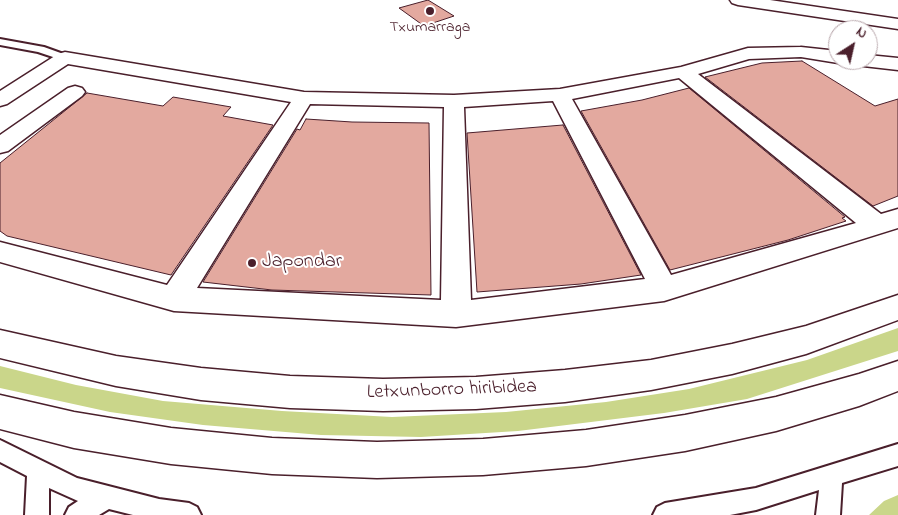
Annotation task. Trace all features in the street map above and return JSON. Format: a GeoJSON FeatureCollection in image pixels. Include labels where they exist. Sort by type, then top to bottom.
{"type":"FeatureCollection","features":[{"type":"Feature","properties":{"kind":"street"},"geometry":{"type":"LineString","coordinates":[[738,0],[898,24]]}},
{"type":"Feature","properties":{"kind":"street"},"geometry":{"type":"LineString","coordinates":[[0,100],[65,58],[304,98],[454,101],[560,95],[683,72],[748,54],[801,52],[828,56]]}},
{"type":"Feature","properties":{"kind":"street"},"geometry":{"type":"LineString","coordinates":[[878,62],[898,64]]}},
{"type":"Feature","properties":{"kind":"street"},"geometry":{"type":"LineString","coordinates":[[683,72],[888,222]]}},
{"type":"Feature","properties":{"kind":"street"},"geometry":{"type":"LineString","coordinates":[[0,146],[75,92]]}},
{"type":"Feature","properties":{"kind":"street"},"geometry":{"type":"LineString","coordinates":[[560,95],[664,289]]}},
{"type":"Feature","properties":{"kind":"street"},"geometry":{"type":"LineString","coordinates":[[174,299],[304,98]]}},
{"type":"Feature","properties":{"kind":"street"},"geometry":{"type":"LineString","coordinates":[[454,101],[456,314]]}},
{"type":"Feature","properties":{"kind":"street"},"geometry":{"type":"LineString","coordinates":[[0,252],[174,299],[456,314],[664,289],[888,222]]}},
{"type":"Feature","properties":{"kind":"street","name":"Letxunborro hiribidea"},"geometry":{"type":"LineString","coordinates":[[0,344],[116,371],[201,384],[290,392],[383,395],[476,393],[565,386],[651,375],[732,359],[806,340],[898,308]]}},
{"type":"Feature","properties":{"kind":"street"},"geometry":{"type":"LineString","coordinates":[[0,412],[84,432],[170,446],[272,456],[377,460],[483,457],[586,448],[685,434],[776,414],[859,390],[898,376]]}},
{"type":"Feature","properties":{"kind":"lane"},"geometry":{"type":"LineString","coordinates":[[0,42],[40,49],[65,58]]}},
{"type":"Feature","properties":{"kind":"lane"},"geometry":{"type":"LineString","coordinates":[[0,451],[74,489],[108,497],[157,513],[189,515]]}},
{"type":"Feature","properties":{"kind":"lane"},"geometry":{"type":"LineString","coordinates":[[665,515],[733,510],[756,499],[898,455]]}},
{"type":"Feature","properties":{"kind":"lane"},"geometry":{"type":"LineString","coordinates":[[37,515],[38,471]]}},
{"type":"Feature","properties":{"kind":"lane"},"geometry":{"type":"LineString","coordinates":[[828,515],[832,476]]}},
{"type":"Feature","properties":{"kind":"lane"},"geometry":{"type":"LineString","coordinates":[[77,515],[108,497]]}},
{"type":"Feature","properties":{"kind":"green space"},"geometry":{"type":"Polygon","coordinates":[[[898,328],[898,351],[747,399],[664,413],[518,431],[421,437],[321,435],[203,425],[110,412],[0,388],[0,366],[76,385],[163,401],[282,411],[392,417],[506,412],[606,402],[689,389],[807,360],[898,328]]]}},
{"type":"Feature","properties":{"kind":"green space"},"geometry":{"type":"Polygon","coordinates":[[[898,495],[898,515],[869,515],[884,501],[898,495]]]}},
{"type":"Feature","properties":{"kind":"building","name":"Txumarraga"},"geometry":{"type":"Polygon","coordinates":[[[428,0],[454,16],[424,26],[399,8],[428,0]]]}},
{"type":"Feature","properties":{"kind":"building"},"geometry":{"type":"Polygon","coordinates":[[[802,61],[875,106],[898,99],[898,196],[873,206],[705,77],[762,63],[802,61]]]}},
{"type":"Feature","properties":{"kind":"building"},"geometry":{"type":"Polygon","coordinates":[[[689,88],[845,217],[842,218],[846,221],[788,240],[670,270],[581,111],[642,100],[689,88]]]}},
{"type":"Feature","properties":{"kind":"building"},"geometry":{"type":"Polygon","coordinates":[[[87,93],[163,106],[173,97],[231,107],[223,116],[273,125],[171,275],[7,236],[0,231],[0,163],[87,93]]]}},
{"type":"Feature","properties":{"kind":"building"},"geometry":{"type":"Polygon","coordinates":[[[306,119],[352,122],[429,123],[431,295],[272,290],[203,282],[297,129],[300,130],[306,119]]]}},
{"type":"Feature","properties":{"kind":"building"},"geometry":{"type":"Polygon","coordinates":[[[563,125],[641,275],[581,284],[477,292],[467,133],[563,125]]]}},
{"type":"Feature","properties":{"kind":"place","name":"Txumarraga"},"geometry":{"type":"Point","coordinates":[430,11]}},
{"type":"Feature","properties":{"kind":"place","name":"Japondar"},"geometry":{"type":"Point","coordinates":[252,263]}}]}
